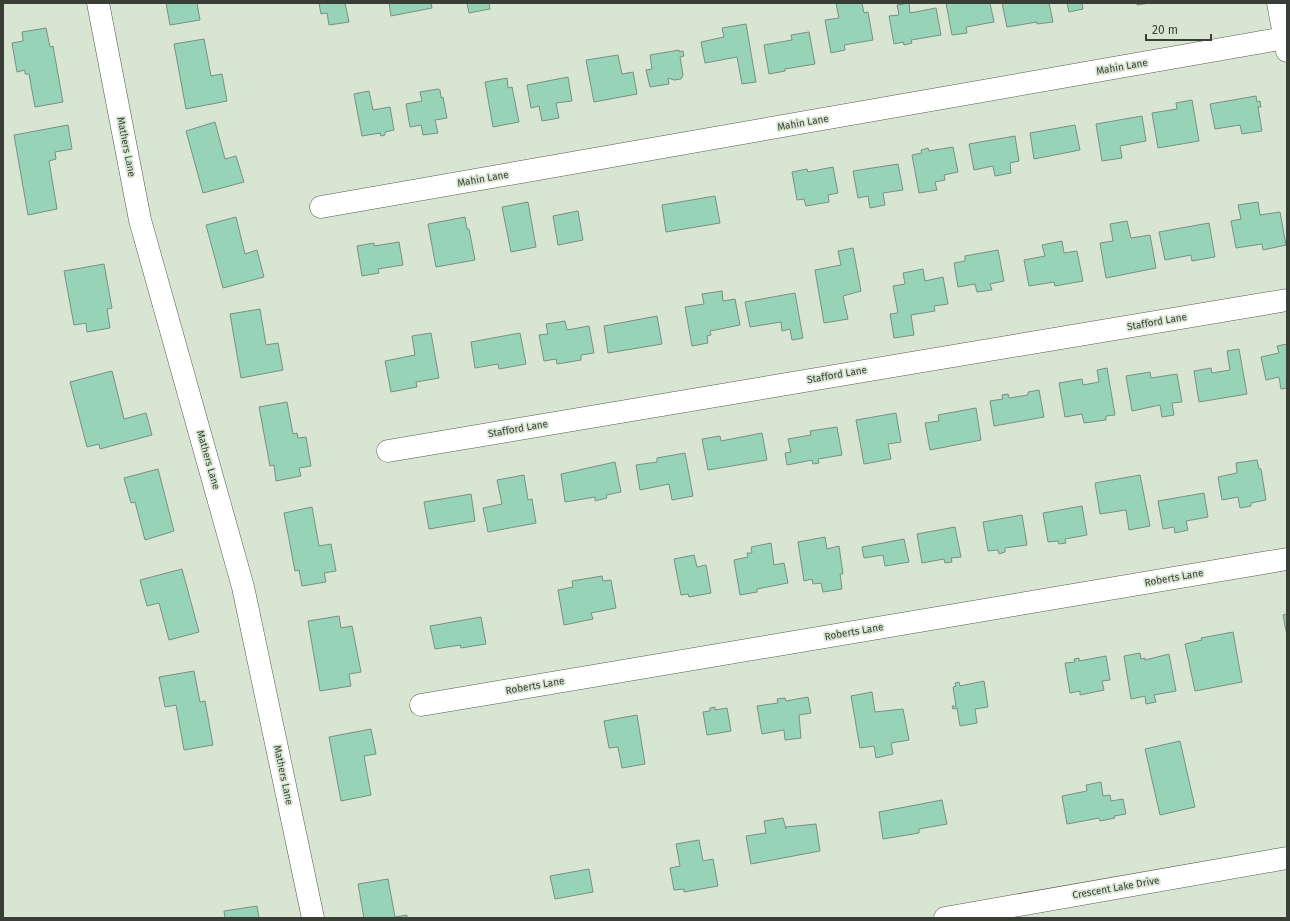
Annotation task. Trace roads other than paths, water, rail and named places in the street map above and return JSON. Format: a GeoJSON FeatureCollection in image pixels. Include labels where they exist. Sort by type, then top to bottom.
{"type":"FeatureCollection","features":[{"type":"Feature","properties":{"kind":"street","name":"Mathers Lane"},"geometry":{"type":"LineString","coordinates":[[98,3],[140,220],[244,587],[313,918]]}},
{"type":"Feature","properties":{"kind":"street"},"geometry":{"type":"LineString","coordinates":[[1278,3],[1286,45]]}},
{"type":"Feature","properties":{"kind":"street","name":"Mahin Lane"},"geometry":{"type":"LineString","coordinates":[[321,207],[1286,45]]}},
{"type":"Feature","properties":{"kind":"street","name":"Stafford Lane"},"geometry":{"type":"LineString","coordinates":[[388,451],[1287,300]]}},
{"type":"Feature","properties":{"kind":"street","name":"Roberts Lane"},"geometry":{"type":"LineString","coordinates":[[421,705],[1287,559]]}},
{"type":"Feature","properties":{"kind":"street","name":"Crescent Lake Drive"},"geometry":{"type":"LineString","coordinates":[[945,918],[1287,858]]}}]}
